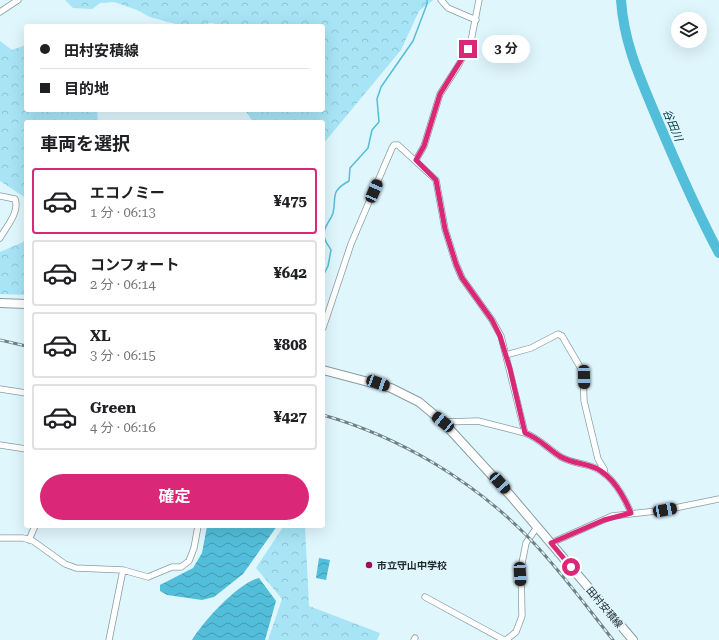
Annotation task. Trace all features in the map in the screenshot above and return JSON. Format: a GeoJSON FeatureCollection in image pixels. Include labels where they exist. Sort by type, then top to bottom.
{"type":"FeatureCollection","features":[{"type":"Feature","properties":{"kind":"main road"},"geometry":{"type":"LineString","coordinates":[[0,303],[24,304]]}},
{"type":"Feature","properties":{"kind":"main road","name":"田村安積線"},"geometry":{"type":"LineString","coordinates":[[325,371],[391,388],[419,402],[443,422],[551,543],[633,640]]}},
{"type":"Feature","properties":{"kind":"street"},"geometry":{"type":"LineString","coordinates":[[0,12],[18,0]]}},
{"type":"Feature","properties":{"kind":"street"},"geometry":{"type":"LineString","coordinates":[[441,0],[448,8],[476,20]]}},
{"type":"Feature","properties":{"kind":"street"},"geometry":{"type":"LineString","coordinates":[[416,160],[424,146],[440,94],[468,49],[480,0]]}},
{"type":"Feature","properties":{"kind":"street"},"geometry":{"type":"LineString","coordinates":[[325,322],[351,244],[392,148],[394,145],[398,145],[436,180],[445,229],[456,264],[462,278],[497,328],[506,355],[525,433]]}},
{"type":"Feature","properties":{"kind":"street"},"geometry":{"type":"LineString","coordinates":[[0,196],[15,199],[17,203],[14,214],[0,238]]}},
{"type":"Feature","properties":{"kind":"street"},"geometry":{"type":"LineString","coordinates":[[506,355],[531,348],[558,334],[562,336],[583,372],[584,401],[598,459],[604,469],[605,474]]}},
{"type":"Feature","properties":{"kind":"street"},"geometry":{"type":"LineString","coordinates":[[0,389],[24,393]]}},
{"type":"Feature","properties":{"kind":"street"},"geometry":{"type":"LineString","coordinates":[[443,422],[478,421],[525,433],[538,439],[567,460],[595,468],[605,474],[617,486],[631,513]]}},
{"type":"Feature","properties":{"kind":"street"},"geometry":{"type":"LineString","coordinates":[[0,445],[24,449]]}},
{"type":"Feature","properties":{"kind":"street"},"geometry":{"type":"LineString","coordinates":[[551,543],[604,520],[631,513],[665,510],[719,499]]}},
{"type":"Feature","properties":{"kind":"street"},"geometry":{"type":"LineString","coordinates":[[426,597],[505,640],[516,632],[522,616],[521,568],[526,543],[537,527]]}},
{"type":"Feature","properties":{"kind":"street"},"geometry":{"type":"LineString","coordinates":[[29,540],[34,528]]}},
{"type":"Feature","properties":{"kind":"street"},"geometry":{"type":"LineString","coordinates":[[0,538],[29,540],[65,564],[76,568],[123,570],[148,577],[186,564],[192,554],[198,528]]}},
{"type":"Feature","properties":{"kind":"street"},"geometry":{"type":"LineString","coordinates":[[109,640],[123,570]]}},
{"type":"Feature","properties":{"kind":"green space"},"geometry":{"type":"Polygon","coordinates":[[[65,0],[433,0],[419,11],[401,50],[325,142],[325,120],[252,120],[246,112],[325,112],[325,24],[176,24],[150,17],[137,10],[114,2],[100,3],[92,9],[73,8],[65,0]]]}},
{"type":"Feature","properties":{"kind":"green space"},"geometry":{"type":"Polygon","coordinates":[[[0,41],[12,50],[24,46],[24,112],[97,112],[98,120],[24,120],[24,197],[0,181],[0,41]]]}},
{"type":"Feature","properties":{"kind":"green space"},"geometry":{"type":"Polygon","coordinates":[[[24,241],[24,295],[0,294],[0,252],[24,241]]]}},
{"type":"Feature","properties":{"kind":"green space"},"geometry":{"type":"Polygon","coordinates":[[[282,528],[305,528],[309,606],[380,633],[377,640],[268,640],[282,599],[256,568],[282,528]]]}},
{"type":"Feature","properties":{"kind":"water"},"geometry":{"type":"Polygon","coordinates":[[[207,528],[276,528],[243,574],[214,597],[202,600],[167,595],[160,591],[160,585],[193,568],[202,553],[207,528]]]}},
{"type":"Feature","properties":{"kind":"water"},"geometry":{"type":"Polygon","coordinates":[[[319,558],[330,560],[326,580],[316,578],[319,558]]]}},
{"type":"Feature","properties":{"kind":"water"},"geometry":{"type":"Polygon","coordinates":[[[259,578],[276,601],[265,640],[192,640],[212,614],[222,604],[242,587],[259,578]]]}},
{"type":"Feature","properties":{"kind":"waterway"},"geometry":{"type":"LineString","coordinates":[[325,228],[333,213],[336,192],[349,181],[350,168],[368,148],[372,130],[379,122],[377,99],[381,87],[413,41],[427,4],[427,0]]}},
{"type":"Feature","properties":{"kind":"waterway","name":"谷田川"},"geometry":{"type":"LineString","coordinates":[[621,0],[626,32],[634,62],[687,188],[719,253]]}},
{"type":"Feature","properties":{"kind":"waterway"},"geometry":{"type":"LineString","coordinates":[[325,239],[331,250],[328,266],[325,272]]}},
{"type":"Feature","properties":{"kind":"railway"},"geometry":{"type":"LineString","coordinates":[[0,340],[24,346]]}},
{"type":"Feature","properties":{"kind":"railway"},"geometry":{"type":"LineString","coordinates":[[325,416],[352,424],[408,449],[460,480],[485,498],[530,539],[552,563],[613,640]]}},
{"type":"Feature","properties":{"kind":"place","name":"市立守山中学校"},"geometry":{"type":"Point","coordinates":[369,565]}},
{"type":"Feature","properties":{"kind":"route"},"geometry":{"type":"LineString","coordinates":[[468,49],[454,73],[442,89],[424,146],[416,160],[435,177],[445,229],[462,278],[486,310],[497,328],[510,369],[525,433],[534,436],[567,460],[595,468],[606,475],[617,486],[631,513],[612,516],[551,543],[571,567]]}}]}
